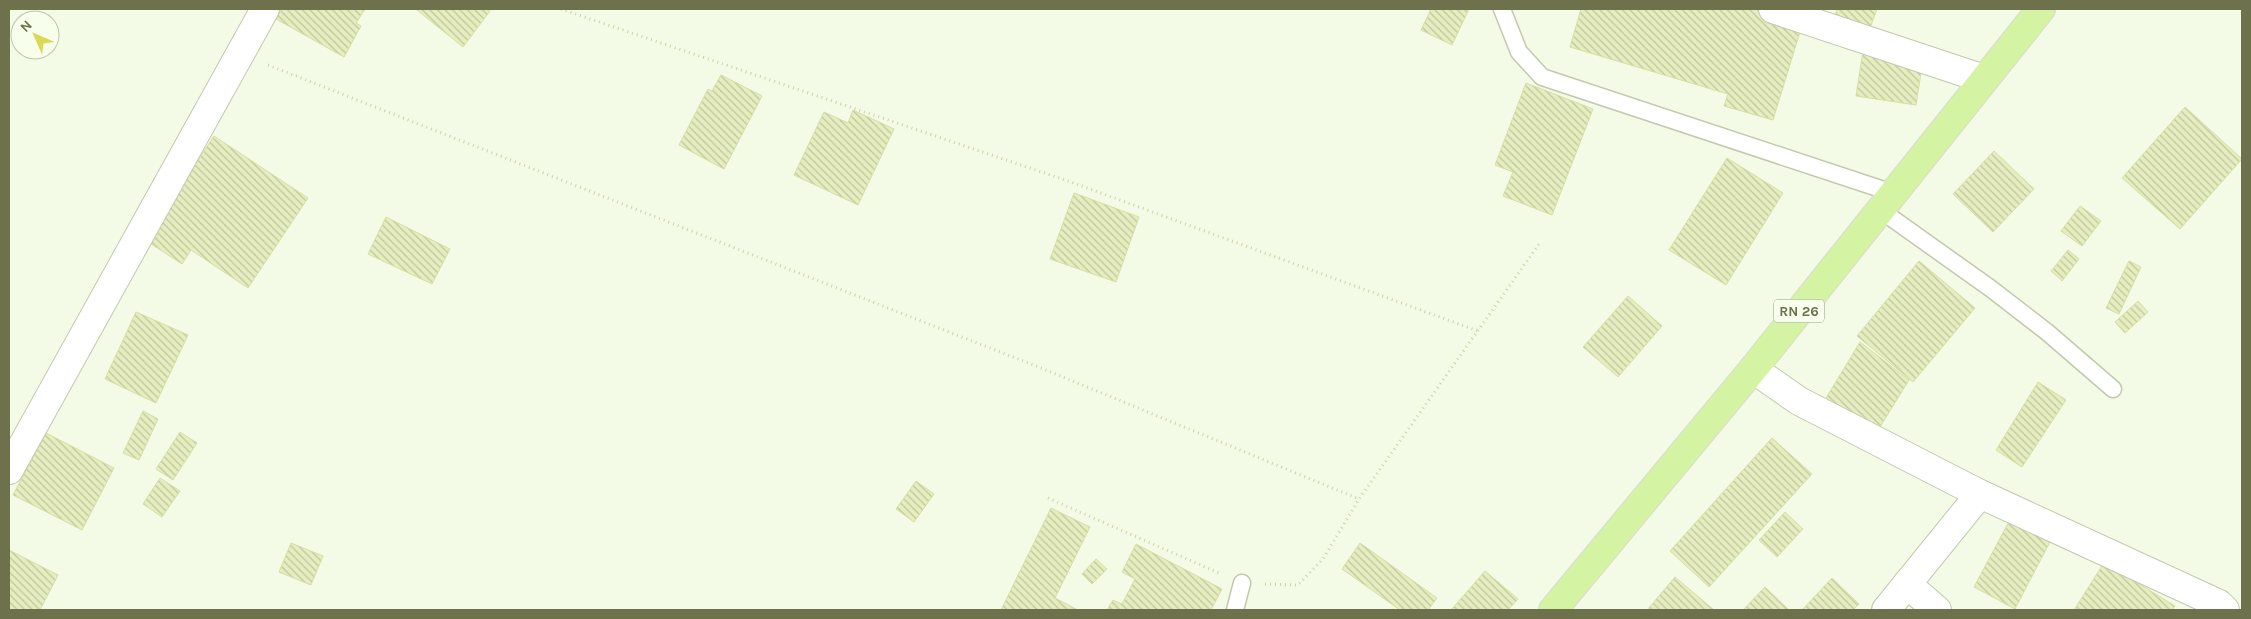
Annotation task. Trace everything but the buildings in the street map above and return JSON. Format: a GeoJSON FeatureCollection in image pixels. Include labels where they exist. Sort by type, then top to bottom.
{"type":"FeatureCollection","features":[{"type":"Feature","properties":{"kind":"main road","name":"RN 26"},"geometry":{"type":"LineString","coordinates":[[1553,610],[1753,369],[2041,9]]}},
{"type":"Feature","properties":{"kind":"street"},"geometry":{"type":"LineString","coordinates":[[9,470],[265,9]]}},
{"type":"Feature","properties":{"kind":"street"},"geometry":{"type":"LineString","coordinates":[[1773,9],[1984,79]]}},
{"type":"Feature","properties":{"kind":"street"},"geometry":{"type":"LineString","coordinates":[[1753,369],[1799,401],[1980,494],[2226,606]]}},
{"type":"Feature","properties":{"kind":"street"},"geometry":{"type":"LineString","coordinates":[[1886,610],[1980,494]]}},
{"type":"Feature","properties":{"kind":"street"},"geometry":{"type":"LineString","coordinates":[[1907,584],[1937,610]]}},
{"type":"Feature","properties":{"kind":"lane"},"geometry":{"type":"LineString","coordinates":[[1502,9],[1519,52],[1542,77],[1886,201],[1990,288],[2047,332],[2113,389]]}},
{"type":"Feature","properties":{"kind":"lane"},"geometry":{"type":"LineString","coordinates":[[1235,610],[1242,584]]}},
{"type":"Feature","properties":{"kind":"path"},"geometry":{"type":"LineString","coordinates":[[561,9],[1068,181],[1478,331]]}},
{"type":"Feature","properties":{"kind":"path"},"geometry":{"type":"LineString","coordinates":[[240,54],[1041,368],[1359,499]]}},
{"type":"Feature","properties":{"kind":"path"},"geometry":{"type":"LineString","coordinates":[[1048,498],[1242,584],[1298,585],[1323,559],[1359,499],[1540,244]]}}]}
